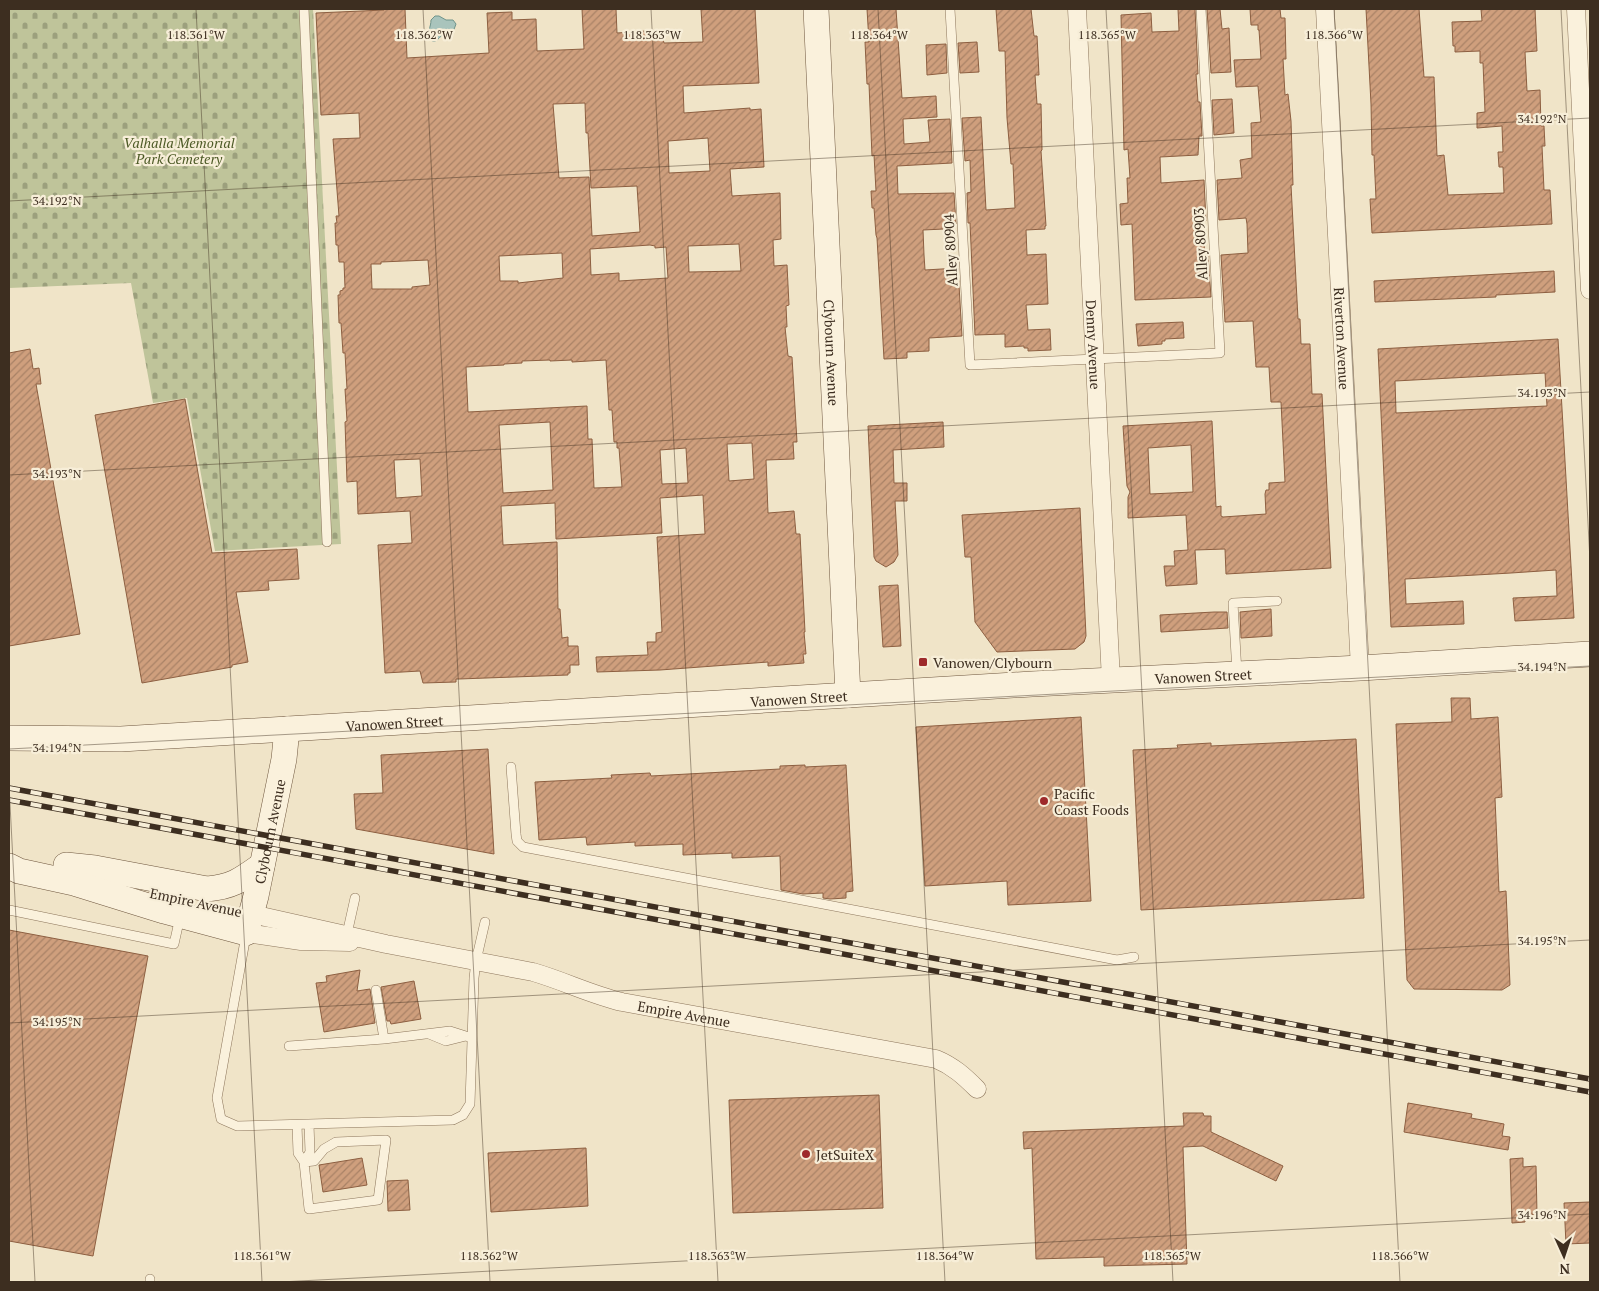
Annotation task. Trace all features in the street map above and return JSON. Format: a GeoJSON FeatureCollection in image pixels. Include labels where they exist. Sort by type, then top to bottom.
{"type":"FeatureCollection","features":[{"type":"Feature","properties":{"kind":"main road","name":"Clybourn Avenue"},"geometry":{"type":"LineString","coordinates":[[816,9],[848,695]]}},
{"type":"Feature","properties":{"kind":"main road","name":"Vanowen Street"},"geometry":{"type":"LineString","coordinates":[[9,738],[121,739],[848,695],[1590,654]]}},
{"type":"Feature","properties":{"kind":"main road","name":"Clybourn Avenue"},"geometry":{"type":"LineString","coordinates":[[249,923],[284,759],[287,729]]}},
{"type":"Feature","properties":{"kind":"main road","name":"Empire Avenue"},"geometry":{"type":"LineString","coordinates":[[9,857],[16,856],[66,865],[162,897],[249,923]]}},
{"type":"Feature","properties":{"kind":"main road"},"geometry":{"type":"LineString","coordinates":[[66,865],[95,868],[206,890],[225,888],[262,865]]}},
{"type":"Feature","properties":{"kind":"main road","name":"Empire Avenue"},"geometry":{"type":"LineString","coordinates":[[9,866],[18,871],[74,883],[180,916],[249,923]]}},
{"type":"Feature","properties":{"kind":"street","name":"Denny Avenue"},"geometry":{"type":"LineString","coordinates":[[1077,9],[1111,680]]}},
{"type":"Feature","properties":{"kind":"street","name":"Riverton Avenue"},"geometry":{"type":"LineString","coordinates":[[1324,9],[1360,668]]}},
{"type":"Feature","properties":{"kind":"street"},"geometry":{"type":"LineString","coordinates":[[1576,9],[1590,290]]}},
{"type":"Feature","properties":{"kind":"street","name":"Empire Avenue"},"geometry":{"type":"LineString","coordinates":[[249,923],[347,934],[386,944],[533,972],[555,978],[598,996],[622,1002],[936,1059],[950,1065],[976,1089]]}},
{"type":"Feature","properties":{"kind":"street","name":"Empire Avenue"},"geometry":{"type":"LineString","coordinates":[[249,923],[302,942],[386,944]]}},
{"type":"Feature","properties":{"kind":"lane"},"geometry":{"type":"LineString","coordinates":[[304,9],[327,542]]}},
{"type":"Feature","properties":{"kind":"lane","name":"Alley 80904"},"geometry":{"type":"LineString","coordinates":[[950,9],[970,365],[1094,359]]}},
{"type":"Feature","properties":{"kind":"lane","name":"Alley 80903"},"geometry":{"type":"LineString","coordinates":[[1094,359],[1220,353],[1201,9]]}},
{"type":"Feature","properties":{"kind":"lane"},"geometry":{"type":"LineString","coordinates":[[1236,674],[1233,603],[1277,601]]}},
{"type":"Feature","properties":{"kind":"lane"},"geometry":{"type":"LineString","coordinates":[[512,767],[517,841],[524,847],[1117,960],[1134,957]]}},
{"type":"Feature","properties":{"kind":"lane"},"geometry":{"type":"LineString","coordinates":[[347,934],[355,898]]}},
{"type":"Feature","properties":{"kind":"lane"},"geometry":{"type":"LineString","coordinates":[[9,910],[174,944],[180,916]]}},
{"type":"Feature","properties":{"kind":"lane"},"geometry":{"type":"LineString","coordinates":[[249,923],[217,1098],[221,1119],[237,1126],[453,1120],[463,1115],[470,1104],[469,1037],[476,961],[485,922]]}},
{"type":"Feature","properties":{"kind":"lane"},"geometry":{"type":"LineString","coordinates":[[376,990],[384,1039]]}},
{"type":"Feature","properties":{"kind":"lane"},"geometry":{"type":"LineString","coordinates":[[289,1046],[384,1039],[450,1031],[469,1037]]}},
{"type":"Feature","properties":{"kind":"lane"},"geometry":{"type":"LineString","coordinates":[[304,1162],[310,1152],[308,1124]]}},
{"type":"Feature","properties":{"kind":"lane"},"geometry":{"type":"LineString","coordinates":[[297,1125],[298,1153],[304,1162],[309,1209],[378,1200],[386,1140],[336,1142],[324,1149],[314,1161],[304,1162]]}},
{"type":"Feature","properties":{"kind":"green space","name":"Valhalla Memorial Park Cemetery"},"geometry":{"type":"Polygon","coordinates":[[[9,9],[313,9],[341,544],[215,551],[187,398],[153,403],[131,283],[9,288],[9,9]]]}},
{"type":"Feature","properties":{"kind":"water"},"geometry":{"type":"Polygon","coordinates":[[[435,16],[446,20],[453,20],[456,24],[453,32],[445,33],[437,40],[432,41],[429,39],[428,34],[431,20],[435,16]]]}},
{"type":"Feature","properties":{"kind":"building"},"geometry":{"type":"Polygon","coordinates":[[[405,9],[407,58],[489,53],[487,13],[512,12],[512,20],[536,19],[537,51],[584,49],[582,9],[616,9],[617,33],[660,30],[661,39],[663,39],[664,43],[703,42],[701,9],[755,9],[759,83],[683,86],[684,113],[750,108],[750,110],[761,109],[764,167],[730,169],[732,196],[780,193],[781,239],[773,240],[774,266],[787,265],[789,305],[786,306],[787,327],[785,327],[788,356],[792,357],[797,442],[793,442],[794,459],[766,460],[768,513],[794,511],[796,534],[800,534],[806,654],[803,654],[804,663],[768,666],[768,662],[660,670],[597,672],[596,657],[648,655],[647,642],[656,642],[656,633],[662,632],[657,537],[705,534],[703,495],[660,498],[662,533],[556,539],[555,503],[501,506],[503,545],[557,542],[558,609],[560,609],[562,638],[568,637],[568,646],[578,646],[579,665],[570,665],[570,673],[568,675],[456,679],[456,682],[423,683],[420,671],[385,673],[378,545],[412,543],[410,511],[358,514],[357,481],[347,482],[345,389],[347,389],[345,353],[343,353],[341,323],[339,323],[338,295],[345,288],[344,262],[339,262],[338,245],[336,245],[335,223],[337,223],[336,216],[339,216],[333,139],[360,138],[359,113],[321,115],[316,13],[405,9]],[[585,103],[553,104],[559,178],[589,177],[592,236],[640,232],[637,186],[591,188],[585,103]],[[708,138],[668,141],[669,173],[710,171],[708,138]],[[739,244],[688,246],[689,272],[741,271],[739,244]],[[650,245],[590,249],[591,275],[619,273],[619,281],[668,278],[666,247],[655,248],[655,246],[650,245]],[[562,253],[499,256],[500,281],[518,281],[518,283],[563,278],[562,253]],[[428,260],[381,262],[381,264],[371,264],[372,289],[412,289],[412,287],[430,285],[428,260]],[[572,360],[522,361],[522,363],[466,367],[468,412],[587,406],[588,439],[592,439],[594,488],[622,487],[619,448],[617,448],[617,442],[614,442],[612,410],[609,410],[606,360],[572,362],[572,360]],[[550,422],[499,425],[503,493],[553,490],[550,422]],[[752,443],[727,444],[729,481],[754,479],[752,443]],[[686,448],[660,450],[662,484],[688,483],[686,448]],[[420,459],[394,460],[396,498],[422,496],[420,459]]]}},
{"type":"Feature","properties":{"kind":"building"},"geometry":{"type":"Polygon","coordinates":[[[867,9],[896,9],[902,98],[936,96],[937,117],[903,119],[904,144],[930,142],[928,120],[950,119],[952,163],[897,166],[898,194],[954,193],[956,224],[943,224],[944,229],[923,230],[924,255],[925,270],[958,268],[962,336],[929,338],[929,351],[907,352],[907,358],[884,359],[877,238],[871,191],[876,191],[874,155],[872,156],[869,84],[867,84],[865,42],[869,42],[867,9]]]}},
{"type":"Feature","properties":{"kind":"building"},"geometry":{"type":"Polygon","coordinates":[[[996,9],[1031,9],[1034,36],[1037,36],[1039,75],[1035,75],[1037,104],[1041,104],[1041,151],[1046,226],[1045,229],[1026,230],[1027,255],[1046,254],[1048,304],[1026,305],[1028,330],[1050,329],[1051,350],[1028,351],[1028,348],[1024,348],[1024,346],[1005,347],[1005,334],[975,335],[967,193],[971,192],[970,160],[965,161],[962,118],[981,117],[986,210],[1015,208],[1013,164],[1011,164],[1007,118],[1005,51],[999,51],[996,9]]]}},
{"type":"Feature","properties":{"kind":"building"},"geometry":{"type":"Polygon","coordinates":[[[1178,9],[1195,9],[1198,74],[1196,74],[1202,136],[1199,136],[1198,155],[1160,157],[1161,183],[1204,180],[1206,221],[1202,221],[1205,256],[1208,255],[1211,297],[1135,300],[1132,224],[1121,225],[1120,204],[1128,203],[1127,178],[1130,178],[1128,149],[1124,150],[1121,15],[1151,13],[1152,32],[1179,31],[1178,9]]]}},
{"type":"Feature","properties":{"kind":"building"},"geometry":{"type":"Polygon","coordinates":[[[1207,9],[1220,9],[1222,29],[1229,28],[1231,72],[1211,73],[1207,9]]]}},
{"type":"Feature","properties":{"kind":"building"},"geometry":{"type":"Polygon","coordinates":[[[1250,9],[1280,9],[1281,18],[1285,18],[1286,59],[1283,59],[1285,95],[1288,94],[1291,121],[1293,185],[1291,185],[1298,319],[1300,319],[1301,344],[1310,344],[1312,394],[1322,394],[1331,568],[1226,574],[1225,549],[1195,550],[1197,584],[1166,586],[1164,566],[1175,566],[1174,551],[1188,550],[1186,515],[1128,518],[1128,497],[1130,492],[1127,486],[1123,426],[1212,421],[1216,507],[1221,506],[1221,516],[1223,517],[1266,514],[1265,494],[1266,490],[1269,490],[1269,483],[1285,482],[1281,402],[1271,402],[1269,367],[1256,367],[1253,321],[1225,322],[1221,255],[1248,253],[1247,224],[1246,218],[1219,220],[1217,180],[1242,178],[1240,160],[1252,158],[1251,123],[1261,122],[1258,86],[1236,87],[1234,60],[1261,59],[1258,25],[1251,25],[1250,9]],[[1191,445],[1148,448],[1150,494],[1193,492],[1191,445]]]}},
{"type":"Feature","properties":{"kind":"building"},"geometry":{"type":"Polygon","coordinates":[[[1366,9],[1419,9],[1424,77],[1434,77],[1437,156],[1444,155],[1448,195],[1504,193],[1503,167],[1499,167],[1498,152],[1503,152],[1502,126],[1477,128],[1477,113],[1485,112],[1483,63],[1480,63],[1480,51],[1455,52],[1452,22],[1482,21],[1481,9],[1535,9],[1537,51],[1525,52],[1527,91],[1540,90],[1541,126],[1544,126],[1545,146],[1542,146],[1544,190],[1550,190],[1552,224],[1372,233],[1370,199],[1376,199],[1374,155],[1372,155],[1366,9]]]}},
{"type":"Feature","properties":{"kind":"building"},"geometry":{"type":"Polygon","coordinates":[[[977,42],[979,72],[960,73],[958,43],[977,42]]]}},
{"type":"Feature","properties":{"kind":"building"},"geometry":{"type":"Polygon","coordinates":[[[946,44],[947,73],[927,75],[926,45],[946,44]]]}},
{"type":"Feature","properties":{"kind":"building"},"geometry":{"type":"Polygon","coordinates":[[[1232,99],[1234,133],[1214,135],[1212,100],[1232,99]]]}},
{"type":"Feature","properties":{"kind":"building"},"geometry":{"type":"Polygon","coordinates":[[[1554,271],[1555,292],[1496,295],[1496,297],[1375,302],[1374,281],[1554,271]]]}},
{"type":"Feature","properties":{"kind":"building"},"geometry":{"type":"Polygon","coordinates":[[[1183,322],[1184,338],[1165,339],[1165,341],[1162,341],[1162,344],[1138,346],[1136,324],[1183,322]]]}},
{"type":"Feature","properties":{"kind":"building"},"geometry":{"type":"Polygon","coordinates":[[[1558,339],[1574,618],[1515,621],[1513,598],[1557,596],[1556,570],[1405,579],[1406,604],[1463,601],[1464,624],[1391,627],[1378,349],[1558,339]],[[1545,373],[1395,381],[1396,413],[1547,406],[1545,373]]]}},
{"type":"Feature","properties":{"kind":"building"},"geometry":{"type":"Polygon","coordinates":[[[30,349],[33,369],[39,368],[41,384],[36,384],[80,634],[9,646],[9,353],[30,349]]]}},
{"type":"Feature","properties":{"kind":"building"},"geometry":{"type":"Polygon","coordinates":[[[185,399],[212,553],[297,549],[299,579],[268,581],[269,590],[236,592],[248,662],[232,665],[232,667],[142,683],[95,415],[185,399]]]}},
{"type":"Feature","properties":{"kind":"building"},"geometry":{"type":"Polygon","coordinates":[[[943,422],[944,447],[893,450],[894,483],[907,483],[907,501],[895,501],[898,555],[894,562],[886,567],[876,561],[874,557],[868,426],[943,422]]]}},
{"type":"Feature","properties":{"kind":"building"},"geometry":{"type":"Polygon","coordinates":[[[1080,508],[1086,636],[1084,642],[1075,649],[997,652],[975,622],[971,557],[965,557],[962,515],[1080,508]]]}},
{"type":"Feature","properties":{"kind":"building"},"geometry":{"type":"Polygon","coordinates":[[[898,585],[901,646],[883,647],[879,586],[898,585]]]}},
{"type":"Feature","properties":{"kind":"building"},"geometry":{"type":"Polygon","coordinates":[[[1271,609],[1272,636],[1241,638],[1240,612],[1271,609]]]}},
{"type":"Feature","properties":{"kind":"building"},"geometry":{"type":"Polygon","coordinates":[[[1227,612],[1228,628],[1161,632],[1160,615],[1227,612]]]}},
{"type":"Feature","properties":{"kind":"building"},"geometry":{"type":"Polygon","coordinates":[[[1451,698],[1470,698],[1471,719],[1498,717],[1502,797],[1495,798],[1499,892],[1506,891],[1510,985],[1502,990],[1414,989],[1407,980],[1396,724],[1452,722],[1451,698]]]}},
{"type":"Feature","properties":{"kind":"building"},"geometry":{"type":"Polygon","coordinates":[[[1081,717],[1091,901],[1008,905],[1007,881],[925,886],[916,727],[1081,717]]]}},
{"type":"Feature","properties":{"kind":"building"},"geometry":{"type":"Polygon","coordinates":[[[1356,739],[1364,898],[1141,910],[1133,750],[1178,748],[1177,745],[1211,743],[1211,746],[1356,739]]]}},
{"type":"Feature","properties":{"kind":"building"},"geometry":{"type":"Polygon","coordinates":[[[488,749],[494,854],[356,829],[354,794],[383,793],[381,755],[488,749]]]}},
{"type":"Feature","properties":{"kind":"building"},"geometry":{"type":"Polygon","coordinates":[[[805,765],[805,767],[846,765],[853,891],[846,892],[846,898],[830,899],[823,898],[823,893],[803,894],[781,890],[780,856],[732,858],[732,853],[683,855],[683,844],[635,846],[635,842],[587,845],[586,837],[539,840],[535,782],[612,778],[611,775],[650,773],[651,776],[780,769],[780,766],[805,765]]]}},
{"type":"Feature","properties":{"kind":"building"},"geometry":{"type":"Polygon","coordinates":[[[9,930],[148,956],[93,1256],[9,1241],[9,930]]]}},
{"type":"Feature","properties":{"kind":"building"},"geometry":{"type":"Polygon","coordinates":[[[360,970],[357,991],[370,989],[375,1023],[324,1032],[316,983],[327,982],[326,976],[360,970]]]}},
{"type":"Feature","properties":{"kind":"building"},"geometry":{"type":"Polygon","coordinates":[[[414,981],[421,1019],[391,1024],[390,1021],[387,1021],[381,987],[414,981]]]}},
{"type":"Feature","properties":{"kind":"building","name":"JetSuiteX"},"geometry":{"type":"Polygon","coordinates":[[[879,1095],[883,1208],[733,1213],[729,1100],[879,1095]]]}},
{"type":"Feature","properties":{"kind":"building"},"geometry":{"type":"Polygon","coordinates":[[[1408,1103],[1472,1114],[1471,1118],[1504,1124],[1502,1136],[1510,1137],[1508,1150],[1404,1132],[1408,1103]]]}},
{"type":"Feature","properties":{"kind":"building"},"geometry":{"type":"Polygon","coordinates":[[[1183,1113],[1203,1113],[1204,1116],[1211,1116],[1211,1132],[1283,1166],[1276,1181],[1203,1146],[1183,1147],[1187,1264],[1104,1266],[1104,1257],[1036,1259],[1032,1148],[1024,1149],[1023,1132],[1184,1126],[1183,1113]]]}},
{"type":"Feature","properties":{"kind":"building"},"geometry":{"type":"Polygon","coordinates":[[[586,1148],[588,1206],[491,1212],[488,1153],[586,1148]]]}},
{"type":"Feature","properties":{"kind":"building"},"geometry":{"type":"Polygon","coordinates":[[[362,1158],[367,1185],[323,1192],[319,1165],[362,1158]]]}},
{"type":"Feature","properties":{"kind":"building"},"geometry":{"type":"Polygon","coordinates":[[[1523,1158],[1523,1167],[1536,1166],[1537,1214],[1525,1215],[1525,1222],[1512,1223],[1510,1159],[1523,1158]]]}},
{"type":"Feature","properties":{"kind":"building"},"geometry":{"type":"Polygon","coordinates":[[[408,1180],[410,1210],[388,1211],[387,1181],[408,1180]]]}},
{"type":"Feature","properties":{"kind":"building"},"geometry":{"type":"Polygon","coordinates":[[[1590,1202],[1590,1243],[1566,1244],[1564,1203],[1590,1202]]]}},
{"type":"Feature","properties":{"kind":"railway"},"geometry":{"type":"LineString","coordinates":[[9,788],[1590,1079]]}},
{"type":"Feature","properties":{"kind":"railway"},"geometry":{"type":"LineString","coordinates":[[9,800],[1590,1092]]}},
{"type":"Feature","properties":{"kind":"place","name":"Vanowen/Clybourn"},"geometry":{"type":"Point","coordinates":[923,662]}},
{"type":"Feature","properties":{"kind":"place","name":"Pacific Coast Foods"},"geometry":{"type":"Point","coordinates":[1044,801]}},
{"type":"Feature","properties":{"kind":"place","name":"JetSuiteX"},"geometry":{"type":"Point","coordinates":[806,1154]}}]}
